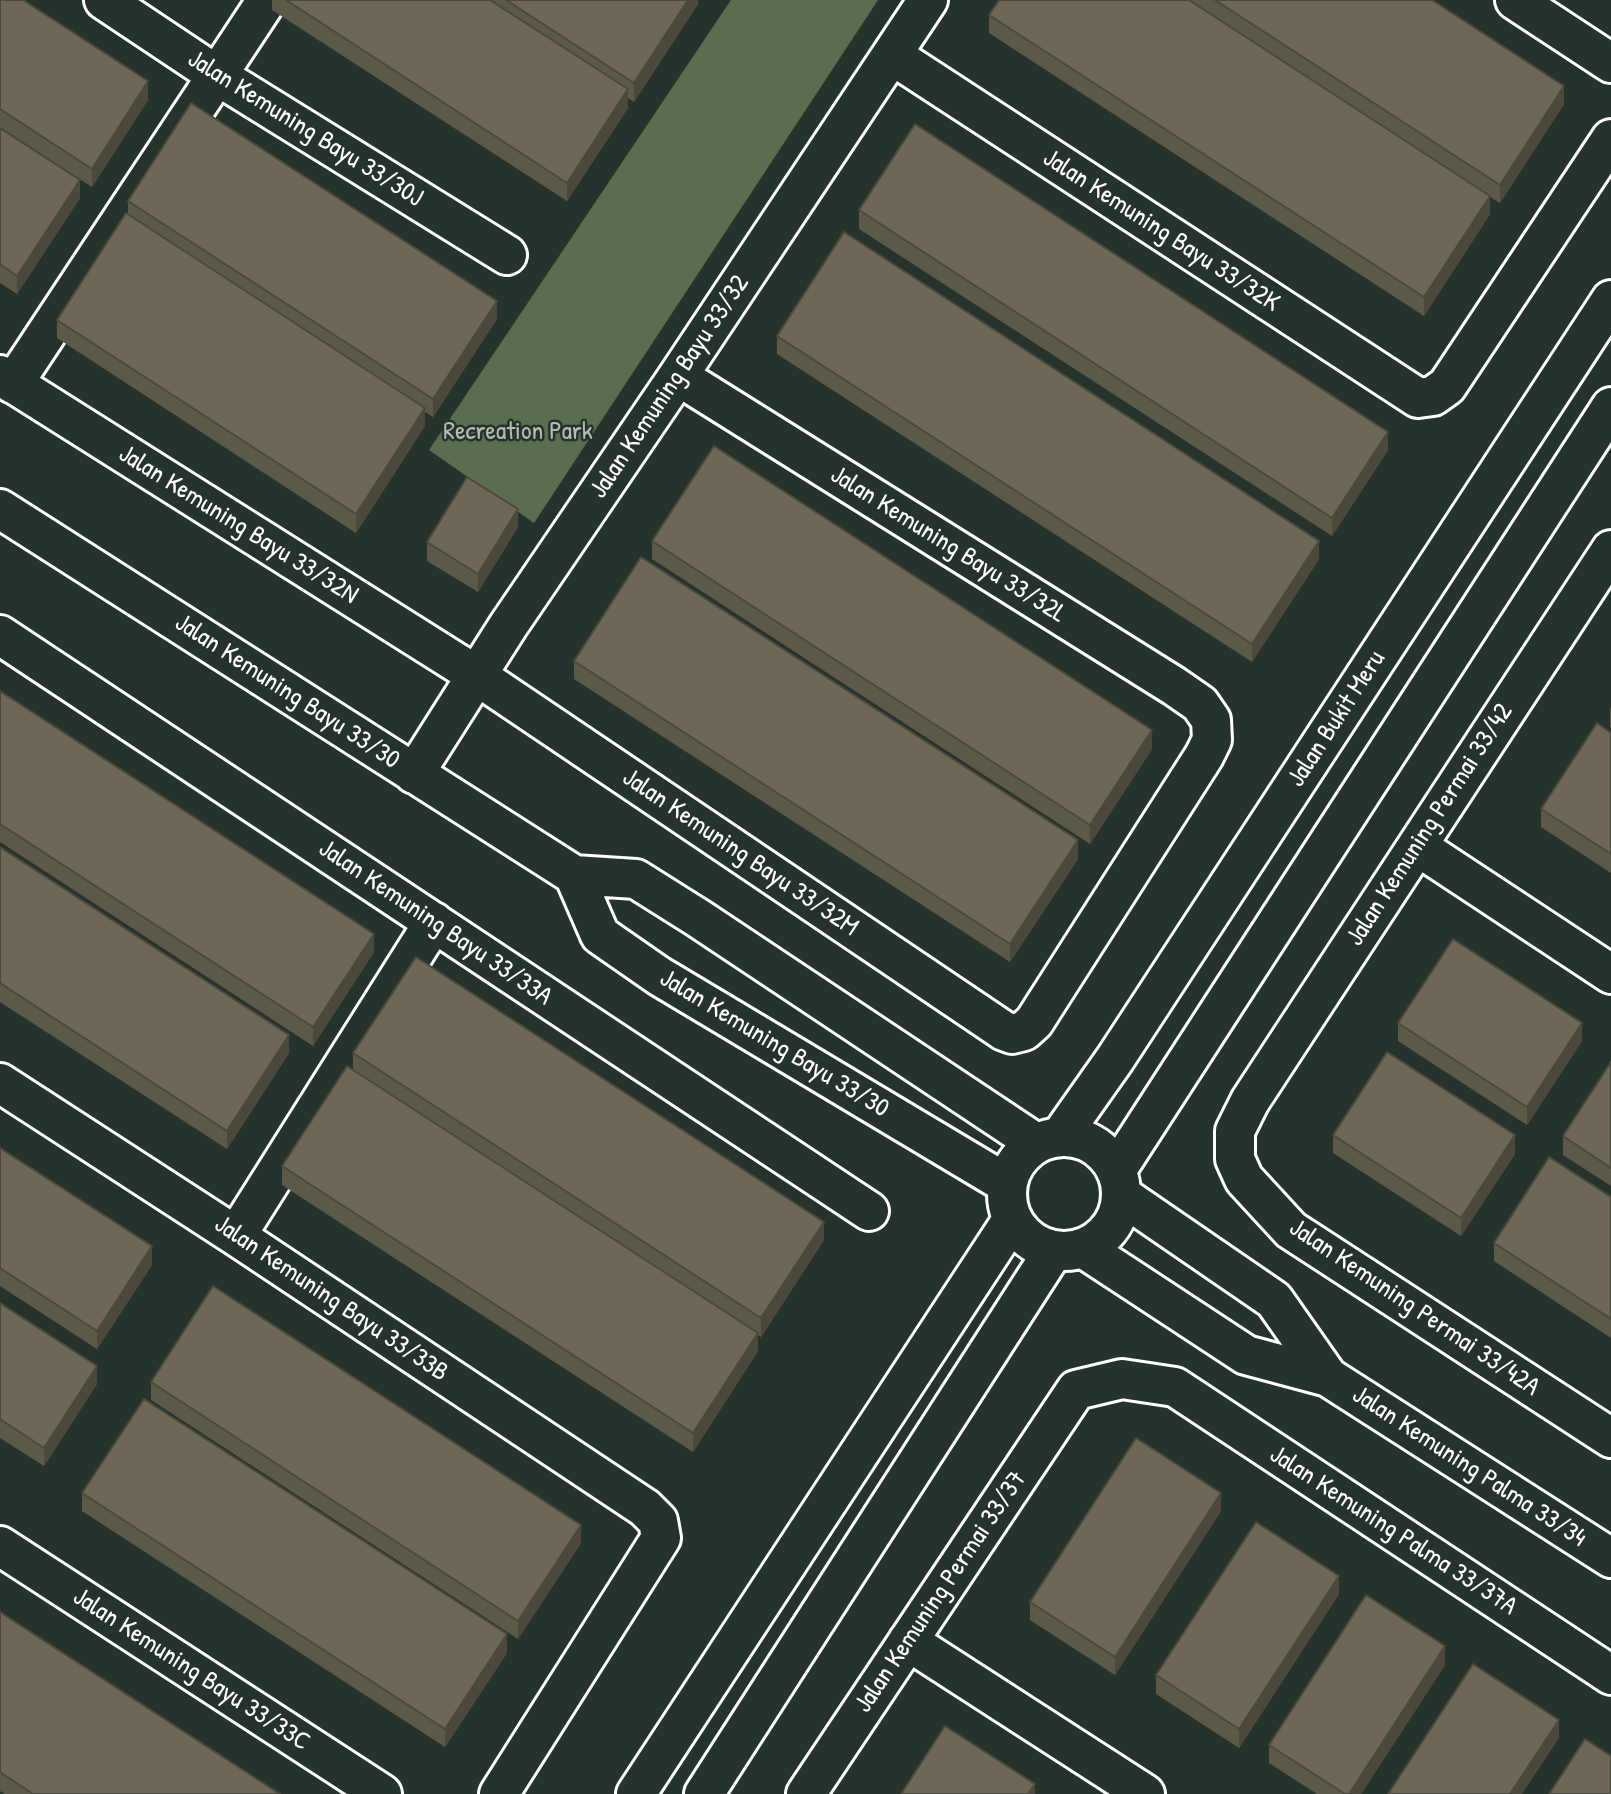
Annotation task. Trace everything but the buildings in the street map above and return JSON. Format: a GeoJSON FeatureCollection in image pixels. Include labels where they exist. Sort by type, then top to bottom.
{"type":"FeatureCollection","features":[{"type":"Feature","properties":{"kind":"street","name":"Jalan Kemuning Bayu 33/30J"},"geometry":{"type":"LineString","coordinates":[[104,0],[218,76],[507,255]]}},
{"type":"Feature","properties":{"kind":"street"},"geometry":{"type":"LineString","coordinates":[[6,379],[218,76],[267,0]]}},
{"type":"Feature","properties":{"kind":"street","name":"Jalan Kemuning Bayu 33/32"},"geometry":{"type":"LineString","coordinates":[[414,774],[476,675],[928,0]]}},
{"type":"Feature","properties":{"kind":"street"},"geometry":{"type":"LineString","coordinates":[[1515,0],[1611,63]]}},
{"type":"Feature","properties":{"kind":"street","name":"Jalan Kemuning Bayu 33/32K"},"geometry":{"type":"LineString","coordinates":[[892,55],[1418,398],[1433,396],[1447,386],[1611,139]]}},
{"type":"Feature","properties":{"kind":"street","name":"Jalan Bukit Meru"},"geometry":{"type":"LineString","coordinates":[[1048,1140],[1115,1059],[1611,300]]}},
{"type":"Feature","properties":{"kind":"street","name":"Jalan Kemuning Bayu 33/32L"},"geometry":{"type":"LineString","coordinates":[[678,376],[1174,686],[1200,704],[1211,720],[1212,740],[1204,756],[1034,1022],[1024,1031],[1012,1034],[1004,1031]]}},
{"type":"Feature","properties":{"kind":"street","name":"Jalan Kemuning Bayu 33/32N"},"geometry":{"type":"LineString","coordinates":[[6,379],[476,675]]}},
{"type":"Feature","properties":{"kind":"street"},"geometry":{"type":"LineString","coordinates":[[1119,1183],[1611,407]]}},
{"type":"Feature","properties":{"kind":"street","name":"Jalan Kemuning Bayu 33/30"},"geometry":{"type":"LineString","coordinates":[[0,509],[574,875],[636,879],[1048,1140]]}},
{"type":"Feature","properties":{"kind":"street","name":"Jalan Kemuning Permai 33/42"},"geometry":{"type":"LineString","coordinates":[[1235,1159],[1235,1131],[1250,1101],[1611,550]]}},
{"type":"Feature","properties":{"kind":"street","name":"Jalan Kemuning Bayu 33/33A"},"geometry":{"type":"LineString","coordinates":[[0,635],[869,1211]]}},
{"type":"Feature","properties":{"kind":"street","name":"Jalan Kemuning Bayu 33/32M"},"geometry":{"type":"LineString","coordinates":[[476,675],[1004,1031]]}},
{"type":"Feature","properties":{"kind":"street"},"geometry":{"type":"LineString","coordinates":[[1417,846],[1611,974]]}},
{"type":"Feature","properties":{"kind":"street","name":"Jalan Kemuning Bayu 33/30"},"geometry":{"type":"LineString","coordinates":[[574,875],[600,935],[659,976],[1010,1202]]}},
{"type":"Feature","properties":{"kind":"street"},"geometry":{"type":"LineString","coordinates":[[236,1236],[434,922]]}},
{"type":"Feature","properties":{"kind":"street","name":"Jalan Kemuning Bayu 33/33B"},"geometry":{"type":"LineString","coordinates":[[0,1083],[236,1236],[633,1501],[658,1521],[661,1538],[499,1794]]}},
{"type":"Feature","properties":{"kind":"street"},"geometry":{"type":"LineString","coordinates":[[636,1794],[1010,1202],[1012,1168],[1022,1154],[1048,1140],[1074,1137],[1087,1141],[1109,1158],[1119,1183],[1119,1209],[1106,1233],[1096,1242],[1068,1249],[1029,1240],[1010,1202]]}},
{"type":"Feature","properties":{"kind":"street","name":"Jalan Kemuning Permai 33/42A"},"geometry":{"type":"LineString","coordinates":[[1235,1159],[1244,1180],[1292,1230],[1611,1438]]}},
{"type":"Feature","properties":{"kind":"street","name":"Jalan Kemuning Palma 33/34"},"geometry":{"type":"LineString","coordinates":[[1119,1183],[1274,1300],[1328,1377]]}},
{"type":"Feature","properties":{"kind":"street"},"geometry":{"type":"LineString","coordinates":[[704,1794],[1068,1249]]}},
{"type":"Feature","properties":{"kind":"street","name":"Jalan Kemuning Palma 33/34"},"geometry":{"type":"LineString","coordinates":[[1068,1249],[1246,1355],[1328,1377],[1611,1558]]}},
{"type":"Feature","properties":{"kind":"street","name":"Jalan Kemuning Permai 33/37"},"geometry":{"type":"LineString","coordinates":[[806,1794],[1076,1390],[1122,1379],[1175,1387]]}},
{"type":"Feature","properties":{"kind":"street","name":"Jalan Kemuning Palma 33/37A"},"geometry":{"type":"LineString","coordinates":[[1175,1387],[1611,1675]]}},
{"type":"Feature","properties":{"kind":"street","name":"Jalan Kemuning Bayu 33/33C"},"geometry":{"type":"LineString","coordinates":[[0,1546],[382,1794]]}},
{"type":"Feature","properties":{"kind":"street"},"geometry":{"type":"LineString","coordinates":[[908,1641],[1145,1794]]}},
{"type":"Feature","properties":{"kind":"green space","name":"Recreation Park"},"geometry":{"type":"Polygon","coordinates":[[[731,0],[878,0],[534,523],[429,450],[731,0]]]}}]}
